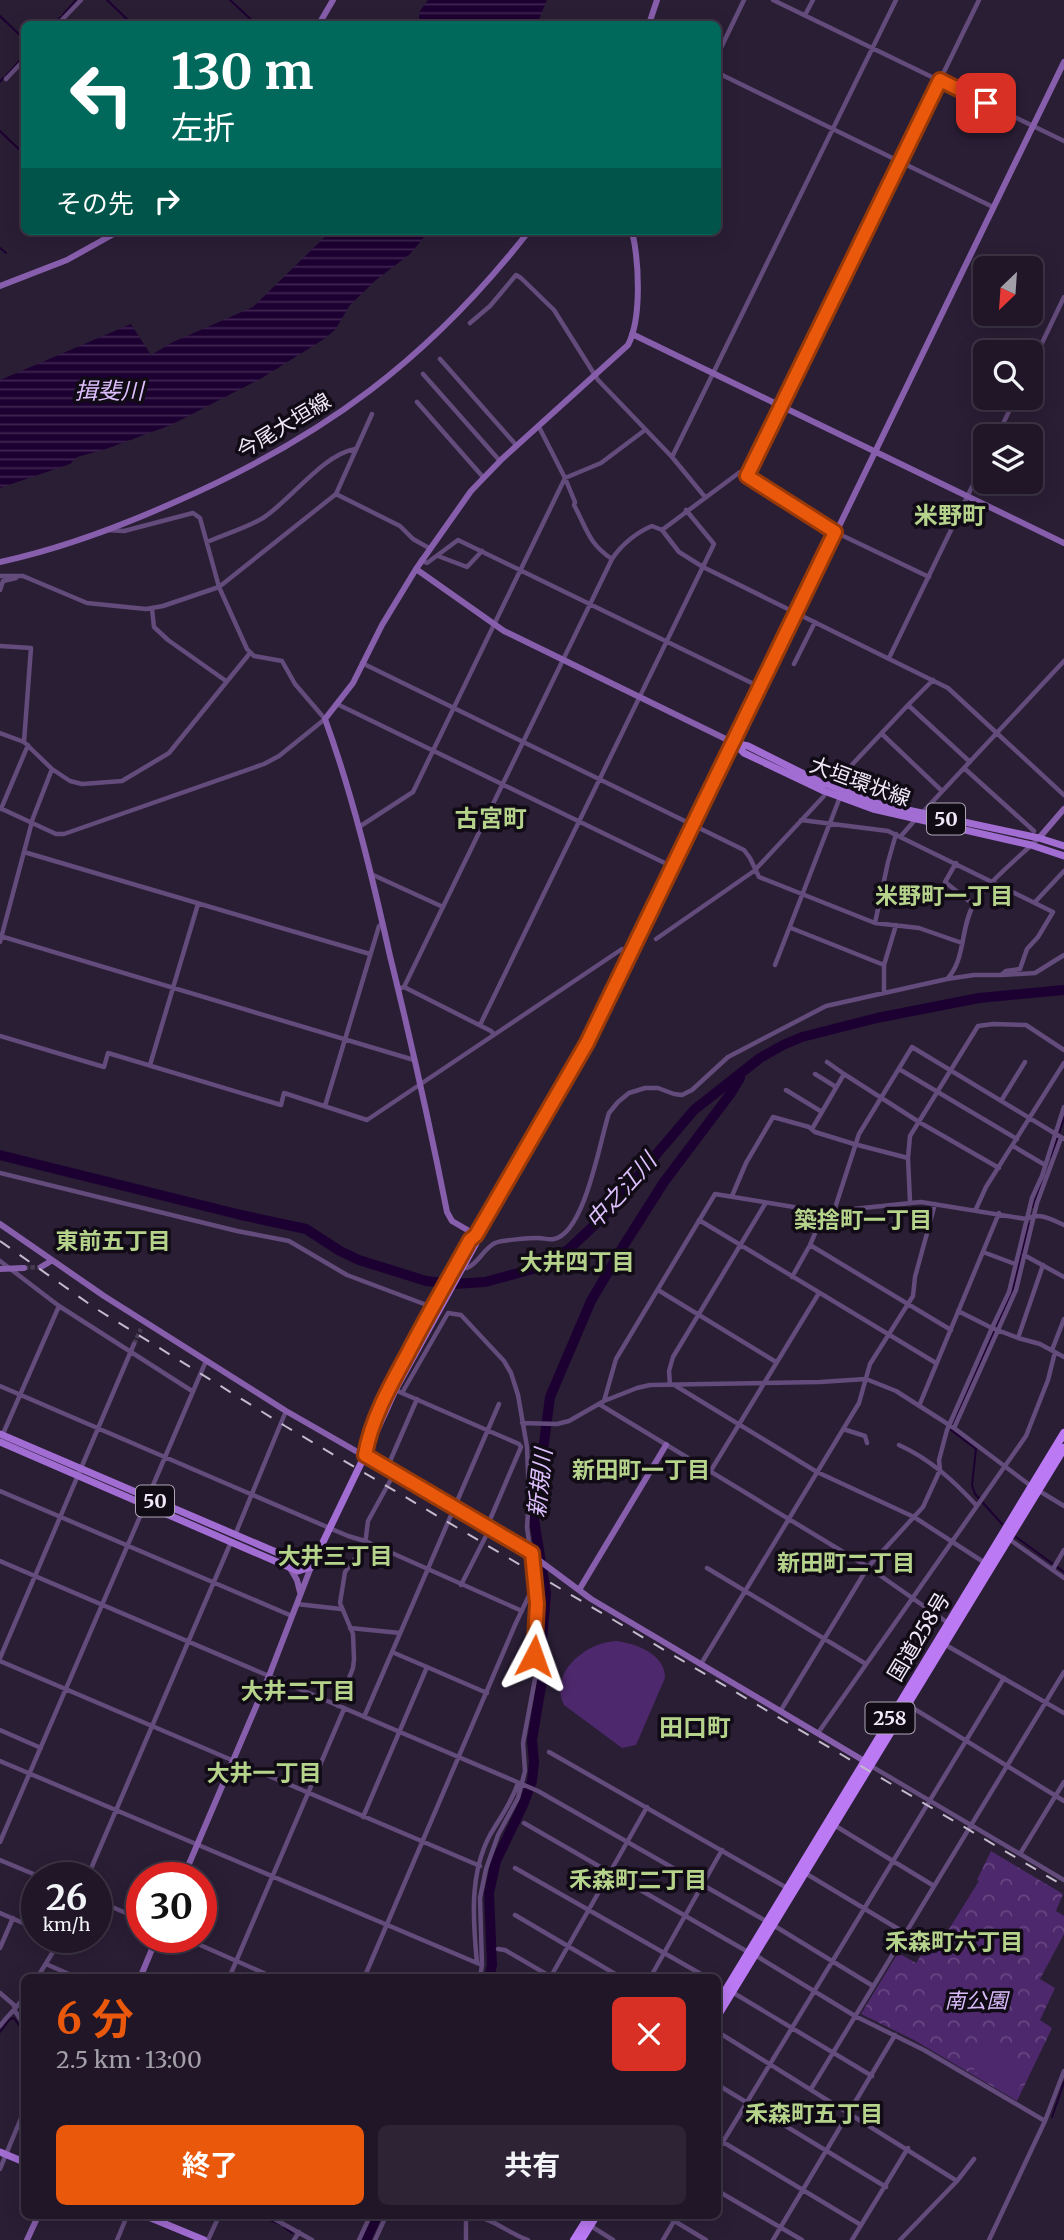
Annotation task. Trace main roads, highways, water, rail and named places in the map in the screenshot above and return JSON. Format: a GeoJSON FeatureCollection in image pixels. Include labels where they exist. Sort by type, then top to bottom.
{"type":"FeatureCollection","features":[{"type":"Feature","properties":{"kind":"highway","name":"国道258号"},"geometry":{"type":"LineString","coordinates":[[721,1998],[805,1873],[867,1763],[944,1644],[951,1625],[1009,1539],[1064,1433]]}},
{"type":"Feature","properties":{"kind":"highway","name":"国道258号"},"geometry":{"type":"LineString","coordinates":[[770,1924],[787,1888],[867,1763],[951,1625],[985,1563],[1064,1448]]}},
{"type":"Feature","properties":{"kind":"highway","name":"国道258号"},"geometry":{"type":"LineString","coordinates":[[721,2006],[727,1989]]}},
{"type":"Feature","properties":{"kind":"highway"},"geometry":{"type":"LineString","coordinates":[[574,2240],[589,2219]]}},
{"type":"Feature","properties":{"kind":"highway"},"geometry":{"type":"LineString","coordinates":[[581,2240],[590,2219]]}},
{"type":"Feature","properties":{"kind":"main road","name":"大垣環状線"},"geometry":{"type":"LineString","coordinates":[[436,1305],[459,1269],[470,1240],[476,1235],[587,1043],[734,743],[748,746],[840,797],[1031,845],[1064,856]]}},
{"type":"Feature","properties":{"kind":"main road","name":"大垣環状線"},"geometry":{"type":"LineString","coordinates":[[827,790],[918,817],[1037,835],[1064,846]]}},
{"type":"Feature","properties":{"kind":"main road"},"geometry":{"type":"LineString","coordinates":[[311,1567],[328,1527],[399,1391],[436,1305]]}},
{"type":"Feature","properties":{"kind":"main road"},"geometry":{"type":"LineString","coordinates":[[365,1455],[367,1441],[389,1388],[436,1305]]}},
{"type":"Feature","properties":{"kind":"main road","name":"50"},"geometry":{"type":"LineString","coordinates":[[1,1438],[81,1468],[146,1501]]}},
{"type":"Feature","properties":{"kind":"main road","name":"50"},"geometry":{"type":"LineString","coordinates":[[1,1438],[77,1477],[146,1501],[311,1567]]}},
{"type":"Feature","properties":{"kind":"main road","name":"50"},"geometry":{"type":"LineString","coordinates":[[233,1538],[298,1571],[311,1567]]}},
{"type":"Feature","properties":{"kind":"main road"},"geometry":{"type":"LineString","coordinates":[[3,2153],[21,2161]]}},
{"type":"Feature","properties":{"kind":"main road"},"geometry":{"type":"LineString","coordinates":[[154,2219],[206,2240]]}},
{"type":"Feature","properties":{"kind":"water"},"geometry":{"type":"Polygon","coordinates":[[[428,0],[547,0],[538,21],[418,21],[420,11],[428,0]]]}},
{"type":"Feature","properties":{"kind":"water","name":"揖斐川"},"geometry":{"type":"Polygon","coordinates":[[[327,235],[426,235],[410,254],[376,280],[350,305],[335,330],[262,378],[171,425],[77,457],[70,464],[0,488],[0,380],[131,324],[151,355],[173,342],[253,307],[327,235]]]}},
{"type":"Feature","properties":{"kind":"waterway"},"geometry":{"type":"LineString","coordinates":[[63,15],[76,0]]}},
{"type":"Feature","properties":{"kind":"waterway"},"geometry":{"type":"LineString","coordinates":[[107,0],[129,21]]}},
{"type":"Feature","properties":{"kind":"waterway"},"geometry":{"type":"LineString","coordinates":[[230,0],[253,21]]}},
{"type":"Feature","properties":{"kind":"waterway"},"geometry":{"type":"LineString","coordinates":[[0,16],[21,36]]}},
{"type":"Feature","properties":{"kind":"waterway"},"geometry":{"type":"LineString","coordinates":[[57,21],[61,17]]}},
{"type":"Feature","properties":{"kind":"waterway"},"geometry":{"type":"LineString","coordinates":[[6,76],[21,59]]}},
{"type":"Feature","properties":{"kind":"waterway"},"geometry":{"type":"LineString","coordinates":[[0,82],[3,78]]}},
{"type":"Feature","properties":{"kind":"waterway"},"geometry":{"type":"LineString","coordinates":[[0,131],[21,151]]}},
{"type":"Feature","properties":{"kind":"waterway"},"geometry":{"type":"LineString","coordinates":[[0,248],[6,253]]}},
{"type":"Feature","properties":{"kind":"waterway","name":"中之江川"},"geometry":{"type":"LineString","coordinates":[[0,1155],[306,1229],[359,1260],[426,1281],[454,1284],[485,1282],[533,1269],[568,1250],[603,1217],[694,1110],[760,1058],[783,1045],[802,1037],[877,1018],[979,998],[1064,990]]}},
{"type":"Feature","properties":{"kind":"waterway","name":"新規川"},"geometry":{"type":"LineString","coordinates":[[490,1974],[492,1965],[489,1893],[496,1861],[532,1781],[532,1740],[544,1669],[542,1642],[546,1593],[534,1519],[550,1397],[591,1301],[624,1245],[664,1182],[740,1078]]}},
{"type":"Feature","properties":{"kind":"waterway"},"geometry":{"type":"LineString","coordinates":[[1051,1157],[1064,1118]]}},
{"type":"Feature","properties":{"kind":"waterway"},"geometry":{"type":"LineString","coordinates":[[1033,1207],[1042,1182]]}},
{"type":"Feature","properties":{"kind":"waterway"},"geometry":{"type":"LineString","coordinates":[[997,1326],[1012,1292],[1029,1224]]}},
{"type":"Feature","properties":{"kind":"waterway"},"geometry":{"type":"LineString","coordinates":[[994,1332],[951,1430],[976,1449],[972,1485],[975,1494],[1002,1524]]}},
{"type":"Feature","properties":{"kind":"waterway"},"geometry":{"type":"LineString","coordinates":[[1016,1537],[1064,1572]]}},
{"type":"Feature","properties":{"kind":"waterway"},"geometry":{"type":"LineString","coordinates":[[0,2032],[10,2019],[14,2018],[21,2028]]}},
{"type":"Feature","properties":{"kind":"waterway"},"geometry":{"type":"LineString","coordinates":[[1052,2117],[1064,2082]]}},
{"type":"Feature","properties":{"kind":"waterway"},"geometry":{"type":"LineString","coordinates":[[268,2219],[280,2224]]}},
{"type":"Feature","properties":{"kind":"waterway","name":"新規川"},"geometry":{"type":"LineString","coordinates":[[366,2240],[376,2219]]}},
{"type":"Feature","properties":{"kind":"waterway"},"geometry":{"type":"LineString","coordinates":[[284,2227],[292,2233]]}},
{"type":"Feature","properties":{"kind":"tunnel"},"geometry":{"type":"LineString","coordinates":[[24,1268],[41,1267]]}},
{"type":"Feature","properties":{"kind":"tunnel"},"geometry":{"type":"LineString","coordinates":[[134,1344],[141,1329]]}},
{"type":"Feature","properties":{"kind":"railway"},"geometry":{"type":"LineString","coordinates":[[0,1241],[95,1308],[285,1426],[1064,1886]]}},
{"type":"Feature","properties":{"kind":"district","name":"米野町"},"geometry":{"type":"Point","coordinates":[950,516]}},
{"type":"Feature","properties":{"kind":"district","name":"古宮町"},"geometry":{"type":"Point","coordinates":[491,819]}},
{"type":"Feature","properties":{"kind":"district","name":"米野町一丁目"},"geometry":{"type":"Point","coordinates":[944,896]}},
{"type":"Feature","properties":{"kind":"district","name":"築捨町一丁目"},"geometry":{"type":"Point","coordinates":[863,1220]}},
{"type":"Feature","properties":{"kind":"district","name":"東前五丁目"},"geometry":{"type":"Point","coordinates":[113,1241]}},
{"type":"Feature","properties":{"kind":"district","name":"大井四丁目"},"geometry":{"type":"Point","coordinates":[577,1262]}},
{"type":"Feature","properties":{"kind":"district","name":"新田町一丁目"},"geometry":{"type":"Point","coordinates":[641,1470]}},
{"type":"Feature","properties":{"kind":"district","name":"大井三丁目"},"geometry":{"type":"Point","coordinates":[335,1556]}},
{"type":"Feature","properties":{"kind":"district","name":"新田町二丁目"},"geometry":{"type":"Point","coordinates":[846,1563]}},
{"type":"Feature","properties":{"kind":"district","name":"大井二丁目"},"geometry":{"type":"Point","coordinates":[298,1691]}},
{"type":"Feature","properties":{"kind":"district","name":"田口町"},"geometry":{"type":"Point","coordinates":[695,1728]}},
{"type":"Feature","properties":{"kind":"district","name":"大井一丁目"},"geometry":{"type":"Point","coordinates":[264,1773]}},
{"type":"Feature","properties":{"kind":"district","name":"禾森町二丁目"},"geometry":{"type":"Point","coordinates":[638,1880]}},
{"type":"Feature","properties":{"kind":"district","name":"禾森町六丁目"},"geometry":{"type":"Point","coordinates":[954,1942]}},
{"type":"Feature","properties":{"kind":"district","name":"禾森町五丁目"},"geometry":{"type":"Point","coordinates":[814,2114]}},
{"type":"Feature","properties":{"kind":"park label","name":"南公園"},"geometry":{"type":"Point","coordinates":[976,2001]}}]}
